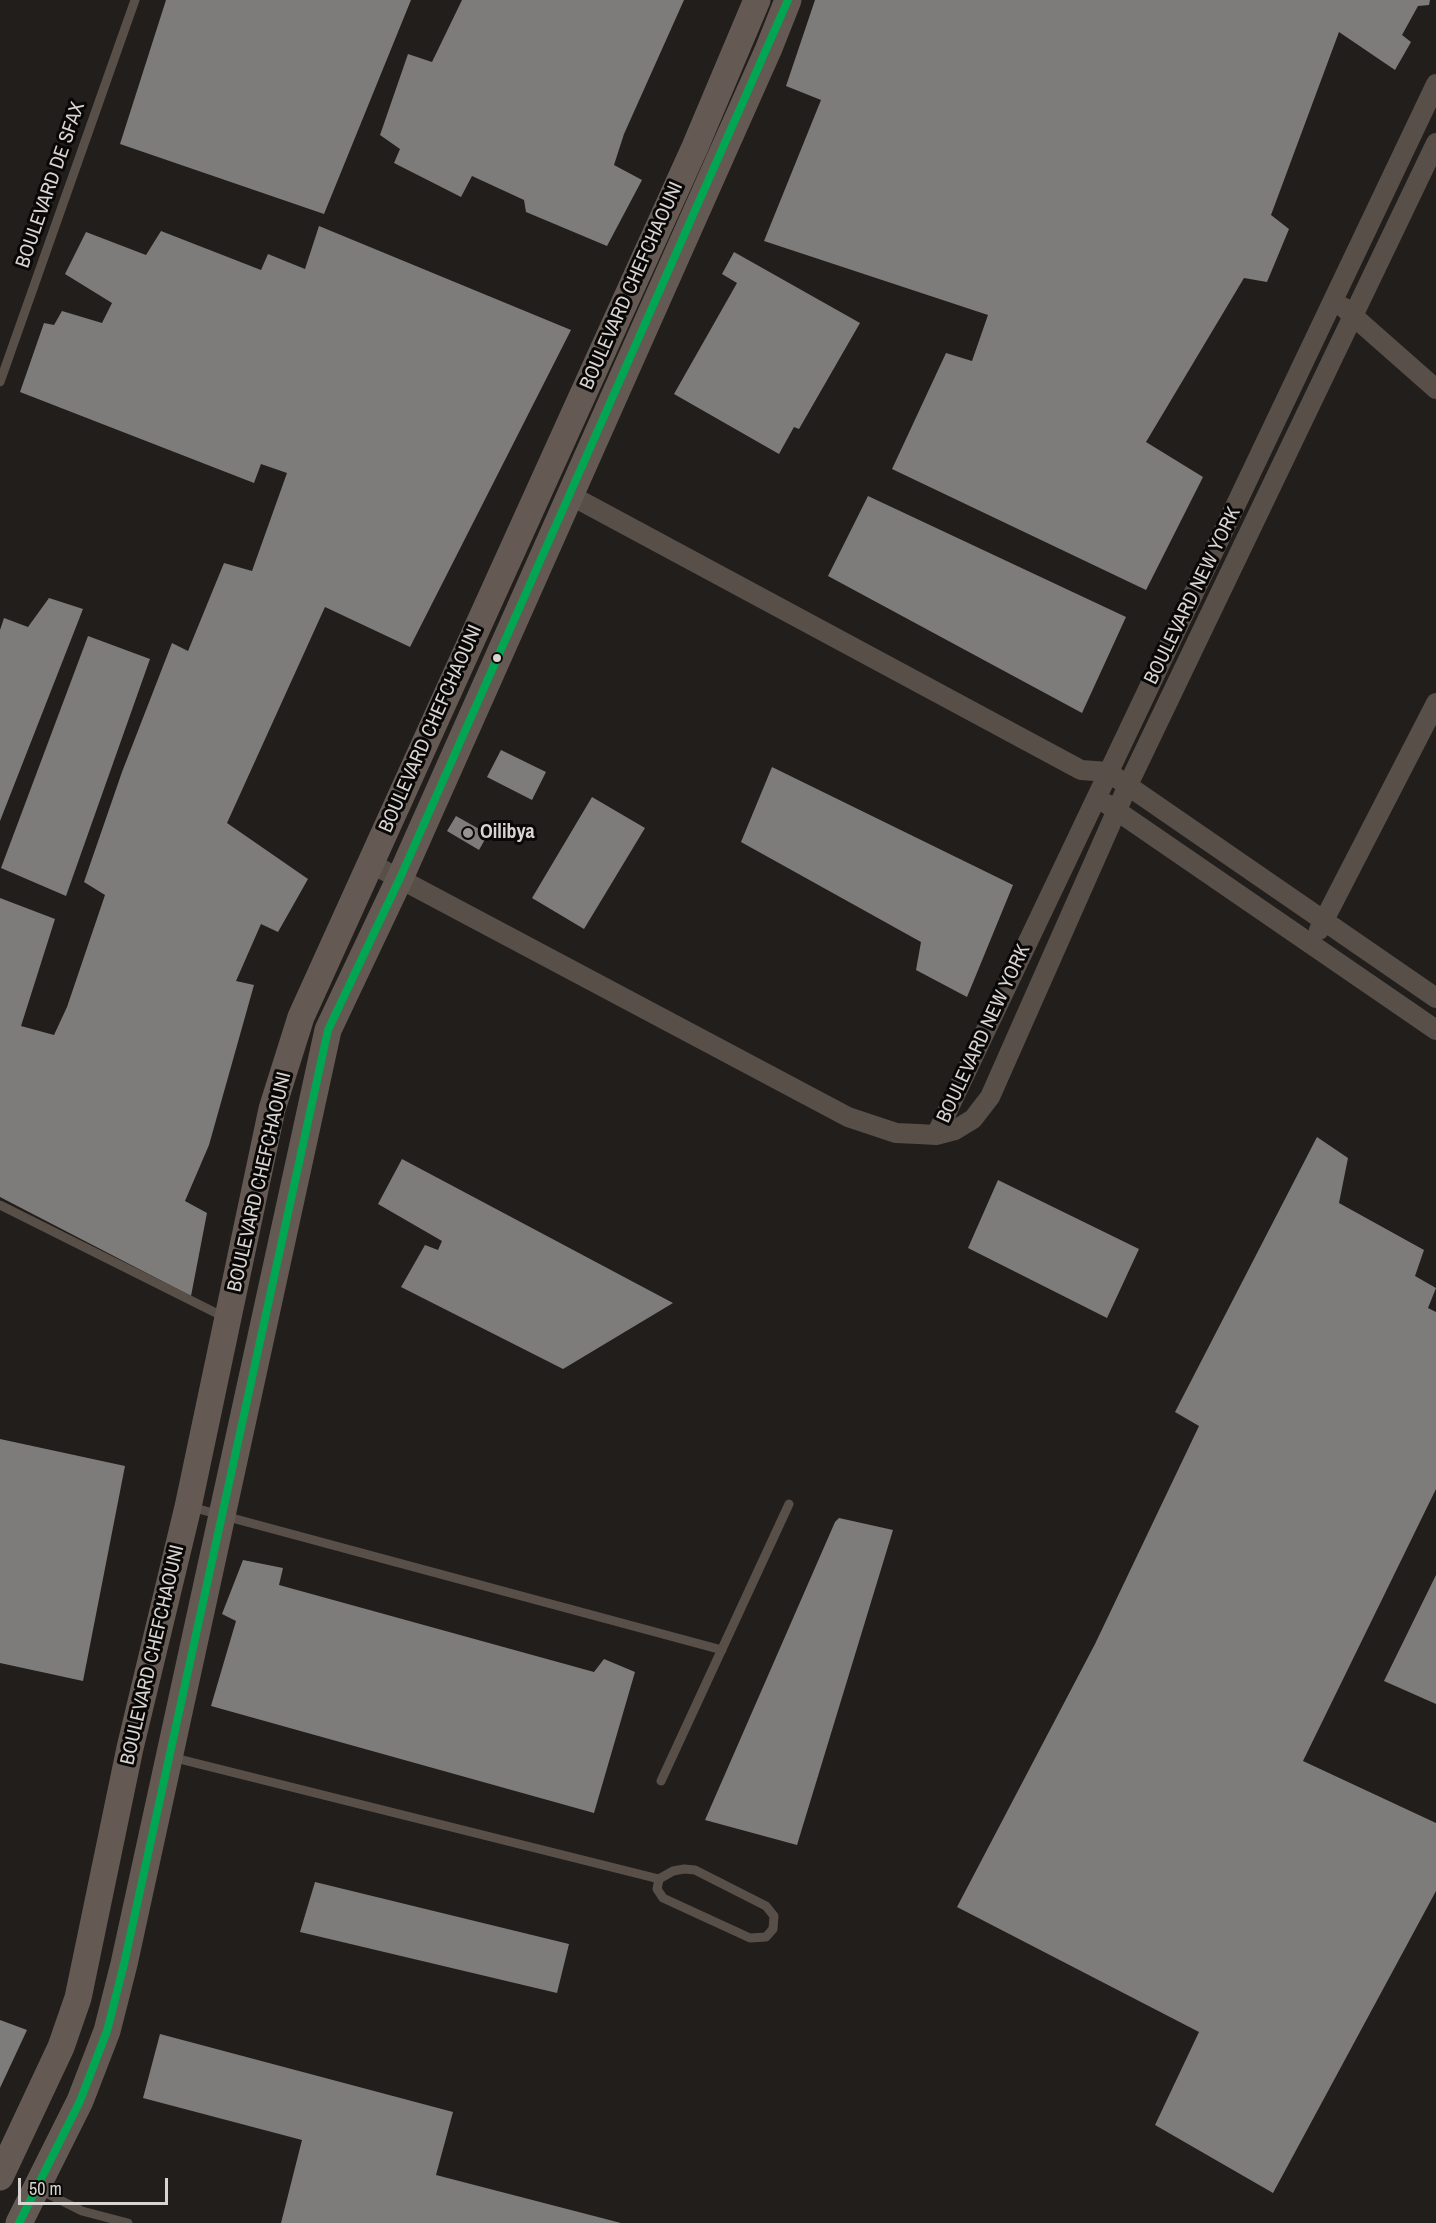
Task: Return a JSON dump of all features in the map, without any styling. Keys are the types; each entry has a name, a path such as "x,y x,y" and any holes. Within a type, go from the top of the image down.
{"street":[{"name":"BOULEVARD CHEFCHAOUNI","path":"0,2177 62,2047 78,1998 130,1748 188,1507 272,1109 298,1027 370,863 695,147 749,25 757,0"},
{"name":"BOULEVARD CHEFCHAOUNI","path":"19,2223 80,2101 106,2031 124,1964 327,1030 400,878 764,59 788,0"},
{"name":"BOULEVARD NEW YORK","path":"936,1135 1436,84"},
{"name":"BOULEVARD NEW YORK","path":"936,1135 955,1130 973,1119 990,1097 1128,785 1436,143"},
{"path":"1334,299 1436,389"},
{"path":"570,495 1081,770 1108,772 1436,998"},
{"path":"1311,943 1436,703"},
{"path":"1081,770 1096,797 1436,1030"},
{"path":"370,863 848,1117 896,1133 936,1135"}],"lane":[{"name":"BOULEVARD DE SFAX","path":"0,382 135,0"},
{"path":"0,1205 229,1319"},
{"path":"661,1781 789,1504"},
{"path":"188,1507 222,1514 722,1650"},
{"path":"168,1756 659,1879 673,1870 695,1870 766,1906 774,1916 774,1929 766,1937 750,1938 663,1898 657,1889 659,1879"},
{"path":"37,2188 82,2211 128,2223"}],"building":[{"path":"166,0 411,0 324,214 120,144"},
{"path":"462,0 684,0 624,134 614,165 642,180 607,246 526,212 524,200 472,176 461,197 394,163 400,149 380,135 408,54 432,62"},
{"path":"815,0 1430,0 1429,5 1418,6 1402,35 1411,42 1395,70 1339,32 1271,215 1289,229 1267,282 1244,278 1146,442 1203,477 1146,590 892,469 946,353 972,361 988,315 764,241 821,100 786,86"},
{"path":"319,226 571,330 410,647 325,607 227,823 308,879 278,932 261,924 236,981 254,985 209,1145 185,1201 207,1213 191,1296 0,1197 0,898 55,919 21,1026 54,1035 67,1007 105,895 84,882 122,772 172,643 188,651 224,563 252,571 287,473 261,464 254,483 20,392 44,323 54,325 62,311 102,323 112,303 65,274 86,232 146,255 161,231 261,270 268,254 305,269"},
{"path":"734,252 860,323 799,429 794,427 779,454 674,394 737,283 722,274"},
{"path":"868,496 1126,617 1082,713 828,576"},
{"path":"49,598 83,609 0,821 0,630 4,618 28,627"},
{"path":"88,636 150,659 66,896 1,868"},
{"path":"501,750 546,772 532,800 487,777"},
{"path":"772,767 1013,885 967,997 916,970 921,942 741,842"},
{"path":"592,797 645,828 584,929 532,898"},
{"name":"Oilibya","path":"456,816 488,834 479,850 447,831"},
{"path":"1317,1137 1348,1158 1339,1203 1424,1250 1415,1276 1436,1288 1428,1308 1436,1312 1436,1489 1303,1761 1436,1823 1436,1891 1273,2193 1155,2125 1199,2032 957,1907 1095,1644 1199,1426 1175,1412"},
{"path":"402,1159 673,1303 563,1369 401,1287 425,1245 438,1250 442,1241 378,1204"},
{"path":"998,1180 1139,1249 1107,1318 968,1248"},
{"path":"0,1439 125,1466 83,1681 0,1663"},
{"path":"839,1518 893,1530 797,1845 705,1820 835,1522"},
{"path":"243,1560 283,1568 279,1585 594,1672 604,1659 635,1672 594,1813 211,1706 236,1621 222,1614"},
{"path":"1436,1575 1436,1704 1384,1681"},
{"path":"315,1882 569,1944 557,1993 300,1932"},
{"path":"0,2020 27,2030 0,2088"},
{"path":"160,2034 453,2112 436,2175 621,2223 281,2223 302,2140 143,2098"}],"transit line":[{"path":"19,2223 80,2101 107,2031 124,1964 328,1030 400,878 788,0"}],"place":[{"name":"Oilibya","path":"468,833"}]}
